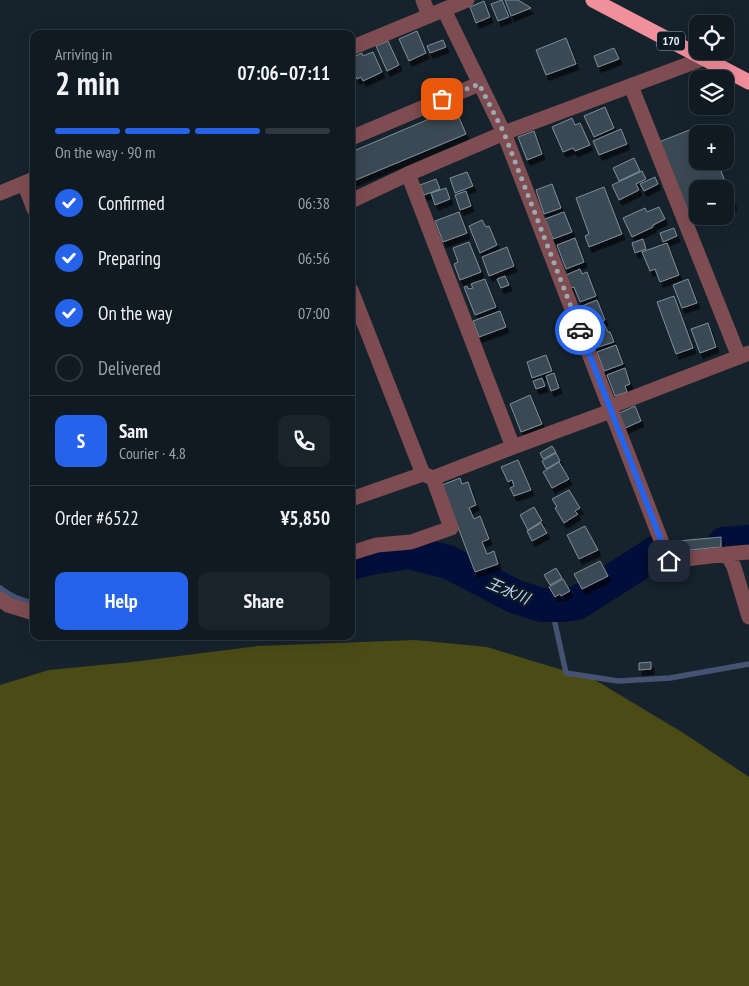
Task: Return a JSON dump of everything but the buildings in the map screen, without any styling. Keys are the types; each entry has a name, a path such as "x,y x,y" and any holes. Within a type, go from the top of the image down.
{"highway":[{"name":"170","path":"593,0 689,50"},
{"name":"170","path":"708,60 749,82"}],"street":[{"path":"423,0 429,16"},
{"path":"355,46 467,0"},
{"path":"444,10 504,133 669,561 749,552"},
{"path":"355,199 504,133 699,60"},
{"path":"355,136 479,84"},
{"path":"355,498 428,476 512,447 744,355 630,86"},
{"path":"408,174 512,447"},
{"path":"0,193 29,181"},
{"path":"355,300 428,476 452,528 412,542 377,545 355,552"},
{"path":"727,554 734,567 749,617"},
{"path":"0,599 8,605 30,611"}],"shaded area":[{"path":"415,640 487,647 595,680 685,734 749,777 749,986 0,986 0,685 49,670 132,662 257,646"}],"waterway":[{"name":"王水川","path":"724,544 749,542"},
{"name":"王水川","path":"355,562 409,552 448,562 516,597 542,605 564,605 577,603 657,552"},
{"path":"0,588 16,598 30,602"},
{"name":"王水川","path":"551,605 552,609"},
{"path":"555,623 566,673 618,681 670,678 749,664"}],"way so far":[{"path":"442,99 479,84 504,133 580,330"}],"route":[{"path":"580,330 669,561"}]}
